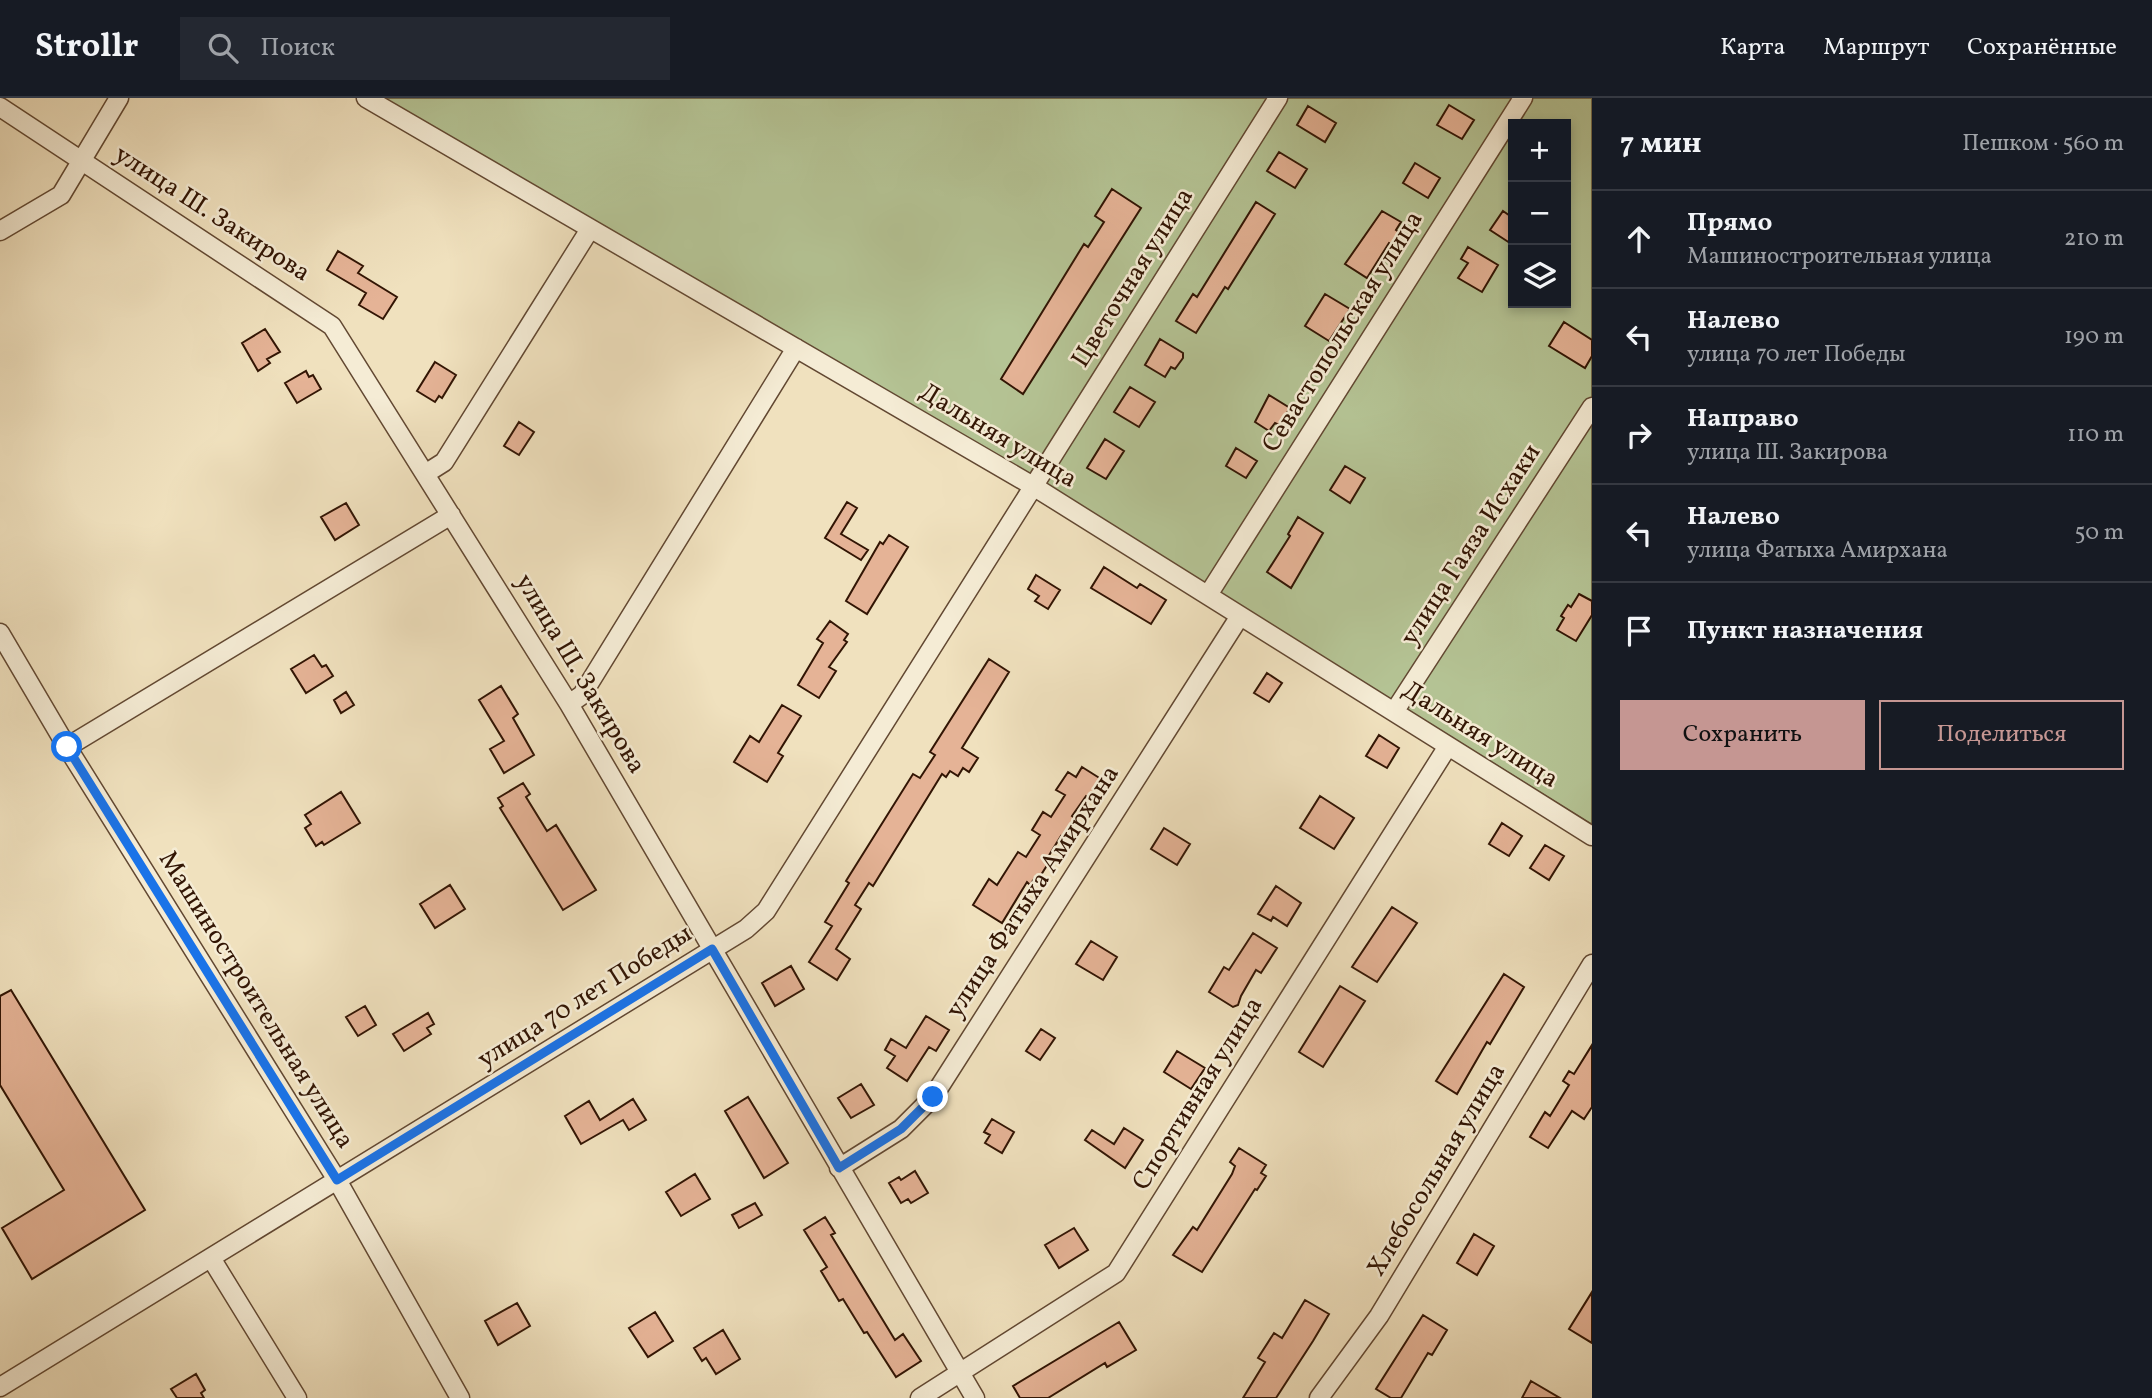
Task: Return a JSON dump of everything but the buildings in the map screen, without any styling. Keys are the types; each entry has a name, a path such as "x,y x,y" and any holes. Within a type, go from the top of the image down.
{"street":[{"path":"0,231 61,195 80,159 119,98"},
{"name":"Дальняя улица","path":"366,98 1033,486 1591,834"},
{"name":"Цветочная улица","path":"1033,486 1278,98"},
{"name":"Севастопольская улица","path":"1208,595 1523,98"},
{"name":"улица Ш. Закирова","path":"0,107 332,326 569,704 975,1398"},
{"path":"425,474 444,462 590,229"},
{"path":"569,704 582,695 796,348"},
{"name":"улица Гаяза Исхаки","path":"1394,712 1592,407"},
{"name":"улица 70 лет Победы","path":"0,1387 746,929 766,911 1033,486"},
{"path":"67,747 451,515"},
{"name":"улица Фатыха Амирхана","path":"839,1168 901,1129 933,1097 1240,616"},
{"name":"Машиностроительная улица","path":"0,633 67,747 337,1180 460,1398"},
{"name":"Спортивная улица","path":"920,1398 1116,1273 1448,746"},
{"name":"Хлебосольная улица","path":"1319,1398 1379,1316 1592,964"},
{"path":"211,1258 297,1398"}],"green space":[{"path":"371,98 1592,98 1592,825 1183,570"}],"route":[{"path":"67,747 337,1180 712,949 839,1168 901,1129 933,1097"}]}
